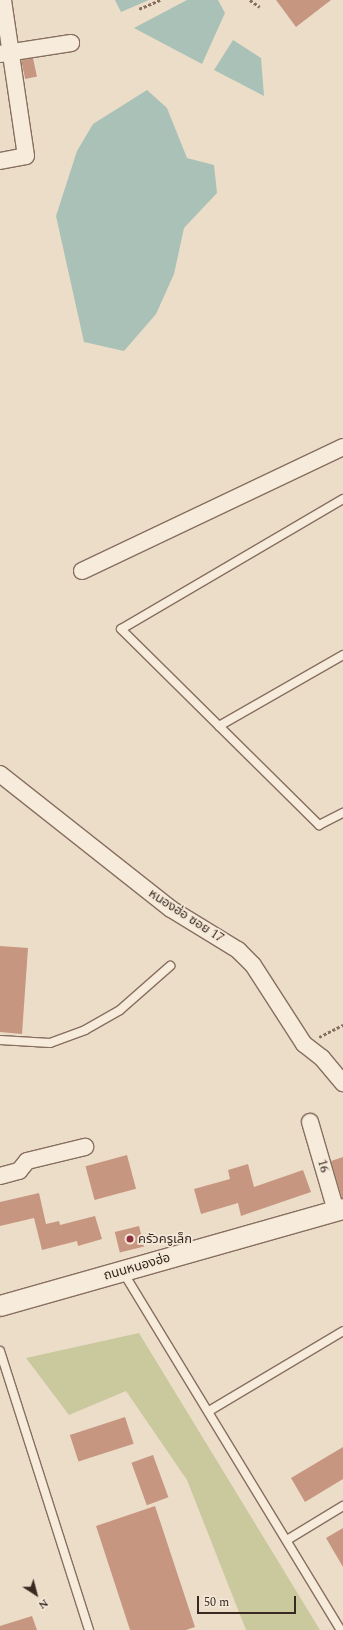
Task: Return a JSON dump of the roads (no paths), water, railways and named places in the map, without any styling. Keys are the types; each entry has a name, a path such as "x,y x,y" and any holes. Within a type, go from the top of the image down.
{"street":[{"path":"0,161 26,156 6,53 3,0"},
{"path":"6,53 71,43"},
{"path":"82,571 341,452"},
{"name":"หนองฮ่อ ซอย 17","path":"0,774 166,905 238,950 253,965 304,1044 322,1058 343,1083"},
{"name":"16","path":"310,1122 340,1210"},
{"path":"0,1176 19,1171 27,1161 85,1147"},
{"name":"ถนนหนองฮ่อ","path":"0,1306 340,1210"}],"lane":[{"path":"343,499 121,630 319,825 343,813"},
{"path":"219,726 343,655"},
{"path":"0,1040 50,1043 86,1030 120,1010 170,966"},
{"path":"122,1271 342,1630"},
{"path":"209,1411 343,1331"},
{"path":"0,1351 89,1630"},
{"path":"287,1540 343,1506"}],"place":[{"name":"ครัวครูเล็ก","path":"130,1239"}]}
